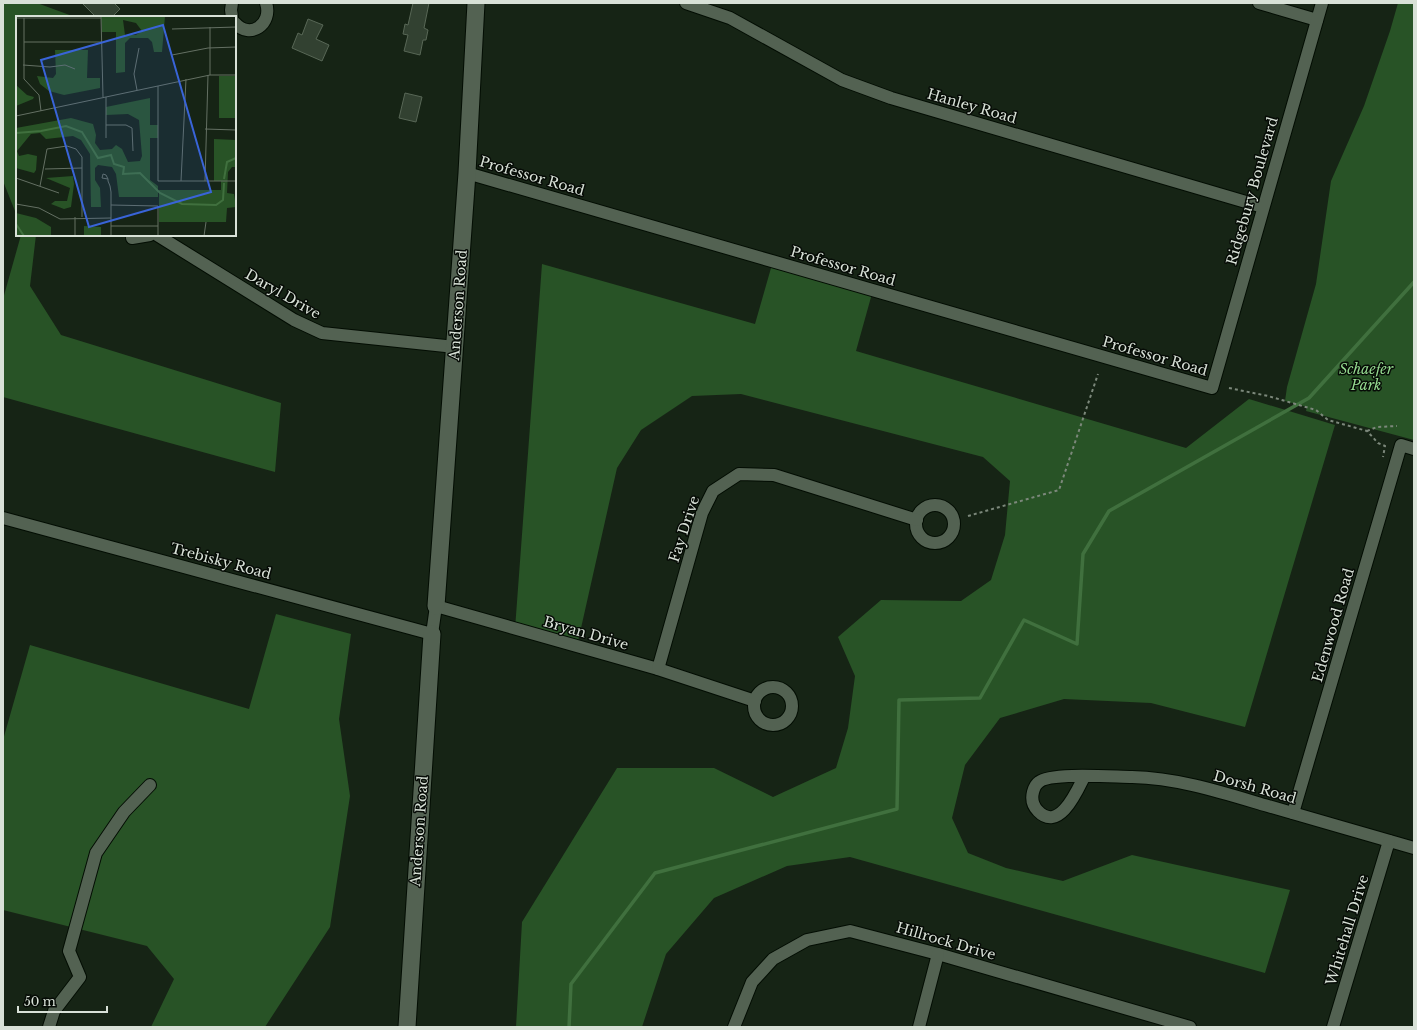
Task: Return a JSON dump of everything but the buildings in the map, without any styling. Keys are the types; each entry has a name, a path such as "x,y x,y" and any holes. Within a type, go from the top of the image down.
{"street":[{"path":"232,3 232,16"},
{"path":"236,24 247,30 258,28 268,15 266,3"},
{"name":"Anderson Road","path":"436,606 455,347 476,3"},
{"name":"Hanley Road","path":"686,3 730,18 842,80 891,98 1263,207"},
{"path":"1259,3 1317,20"},
{"name":"Ridgebury Boulevard","path":"1212,388 1322,3"},
{"name":"Professor Road","path":"466,173 1212,388"},
{"path":"132,238 144,236"},
{"name":"Daryl Drive","path":"160,236 294,320 322,333 455,347"},
{"name":"Edenwood Road","path":"1293,813 1401,445 1414,449"},
{"name":"Fay Drive","path":"658,669 702,513 713,491 739,474 774,475 917,520"},
{"name":"Trebisky Road","path":"3,518 432,634"},
{"path":"432,634 436,606"},
{"name":"Bryan Drive","path":"436,606 658,669 755,701"},
{"name":"Anderson Road","path":"407,1027 432,634"},
{"name":"Dorsh Road","path":"1084,777 1138,777 1192,784 1414,848"},
{"path":"49,1027 54,1011 80,978 69,951 96,853 124,812 150,785"},
{"name":"Whitehall Drive","path":"1333,1027 1389,841"},
{"name":"Hillrock Drive","path":"734,1027 752,982 773,959 807,940 850,931 938,954 1190,1027"},
{"path":"919,1027 938,954"}],"path":[{"path":"968,516 1059,490 1098,374"},
{"path":"1229,388 1268,396 1316,410 1328,420 1367,431 1378,443 1385,446 1383,457"},
{"path":"1367,431 1377,427 1397,426"}],"green space":[{"path":"3,3 37,3 72,16 16,16 16,214 3,181"},
{"name":"Schaefer Park","path":"1398,3 1414,3 1414,440 1306,411 1307,407 1285,401 1287,387 1316,284 1331,181 1364,106"},
{"path":"21,236 36,236 30,286 61,335 281,403 275,472 3,397 3,299"},
{"path":"773,261 873,290 856,351 1186,448 1249,399 1335,425 1245,727 1151,703 1064,699 1000,718 965,765 952,818 968,853 1006,868 1063,881 1132,855 1290,890 1265,973 850,857 787,866 714,898 666,954 642,1027 516,1027 522,922 617,768 714,768 773,797 836,768 848,728 855,676 838,637 881,600 961,601 991,580 1005,535 1010,481 983,457 741,394 692,396 641,430 617,468 577,646 515,629 542,264 755,324"},
{"path":"276,614 351,634 339,719 350,796 330,927 265,1027 151,1027 174,979 147,946 3,910 3,740 30,645 249,709"}],"waterway":[{"path":"569,1027 571,984 655,873 897,809 899,700 980,698 1024,620 1077,644 1083,554 1109,511 1309,398 1414,282"}]}
